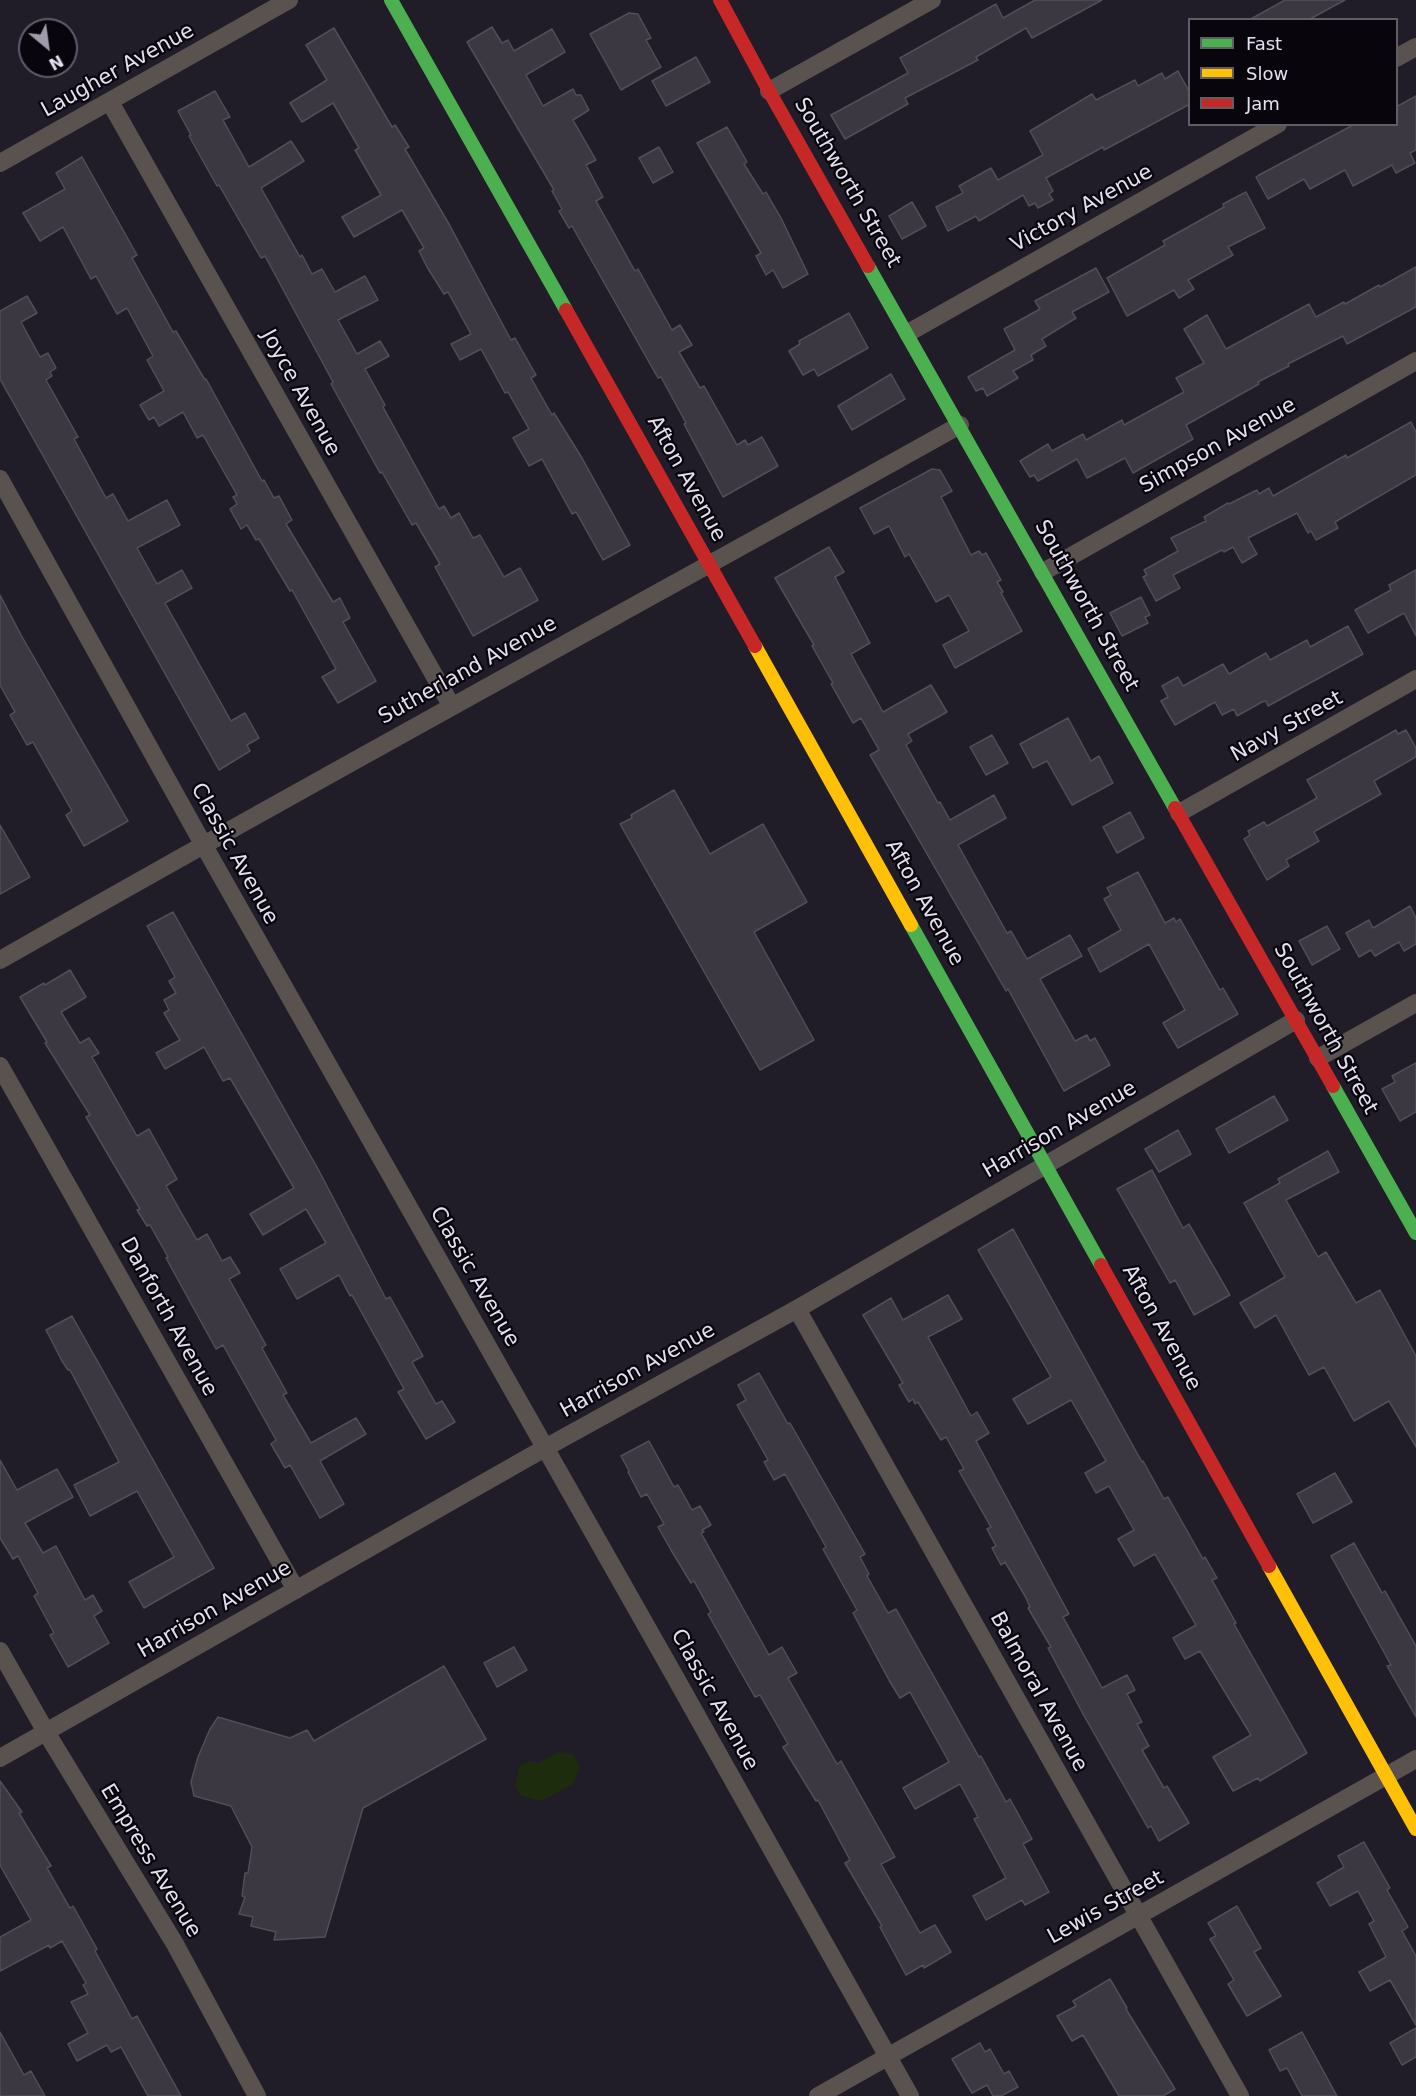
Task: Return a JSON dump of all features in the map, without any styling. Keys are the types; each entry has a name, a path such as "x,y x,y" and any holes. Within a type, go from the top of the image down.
{"street":[{"name":"Laugher Avenue","path":"0,163 289,0"},
{"name":"Afton Avenue","path":"391,0 1046,1164 1416,1829"},
{"name":"Southworth Street","path":"720,0 1416,1233"},
{"path":"770,91 932,0"},
{"path":"1398,57 1416,47"},
{"name":"Joyce Avenue","path":"110,102 451,705"},
{"name":"Victory Avenue","path":"908,333 1274,126"},
{"name":"Simpson Avenue","path":"1043,572 1416,360"},
{"name":"Sutherland Avenue","path":"0,960 451,705 710,565 960,425"},
{"name":"Classic Avenue","path":"0,479 203,844 680,1685 910,2096"},
{"name":"Navy Street","path":"1179,813 1416,680"},
{"path":"1318,1058 1416,1003"},
{"name":"Harrison Avenue","path":"0,1758 545,1448 797,1310 1296,1020"},
{"name":"Danforth Avenue","path":"0,1066 296,1590"},
{"name":"Balmoral Avenue","path":"797,1310 1240,2096"},
{"name":"Empress Avenue","path":"0,1651 46,1732 175,1944 256,2096"},
{"name":"Lewis Street","path":"818,2096 1416,1759"}],"green space":[{"path":"559,1752 573,1754 580,1766 573,1784 542,1801 521,1796 515,1786 519,1767 529,1761 539,1763"}],"building":[{"path":"1035,0 1102,0 1032,38 1026,28 976,57 978,60 905,98 908,104 845,139 831,115 908,73 900,58 996,4 1003,18"},
{"path":"1285,0 1345,0 1312,18 1253,18"},
{"path":"629,13 638,14 651,38 646,40 661,67 621,90 590,34"},
{"path":"492,27 502,43 508,40 514,51 552,29 565,52 526,75 543,106 573,89 576,95 581,95 589,110 573,120 596,160 586,165 603,197 596,201 635,271 638,269 672,330 680,325 692,345 679,352 700,388 704,386 737,445 745,440 748,445 762,437 778,466 723,497 661,377 658,378 572,226 569,228 559,211 562,209 552,191 554,190 467,42"},
{"path":"334,28 392,127 395,125 409,147 405,149 449,224 511,340 515,338 536,375 531,378 552,415 554,413 582,458 630,545 603,560 576,512 572,514 542,459 529,466 513,438 529,429 508,392 505,393 481,349 460,360 451,344 471,334 448,292 444,294 427,267 419,251 424,248 402,210 354,237 342,217 381,195 355,150 359,148 333,103 302,122 290,103 327,80 306,45"},
{"path":"696,57 710,82 666,106 652,81"},
{"path":"1178,71 1188,89 1188,105 1046,178 1053,191 1049,194 1053,200 1038,208 1035,203 1029,206 1023,195 979,221 976,216 948,231 936,207 963,193 959,186 991,168 998,180 1043,155 1030,131 1092,94 1096,100 1135,80 1138,86 1162,73 1165,79"},
{"path":"215,91 230,117 223,120 249,167 291,141 304,161 261,188 312,274 322,269 335,292 365,276 378,300 338,320 357,354 380,341 389,356 365,369 385,405 383,407 439,509 444,506 451,518 459,513 473,538 480,535 504,577 520,568 538,600 473,636 435,567 440,564 416,523 412,525 382,472 380,473 265,256 261,258 189,136 191,135 178,111"},
{"path":"1416,96 1416,150 1410,153 1415,163 1396,173 1392,165 1353,186 1345,170 1310,189 1304,179 1268,199 1256,177 1351,126 1398,126 1398,106"},
{"path":"727,127 747,162 744,164 763,194 766,192 781,218 808,274 783,288 773,270 766,275 756,256 761,253 697,143"},
{"path":"659,147 673,172 653,183 639,158"},
{"path":"82,157 137,255 132,258 173,332 176,331 206,379 262,481 264,480 274,498 279,496 292,520 286,524 333,602 340,598 350,618 343,622 376,681 338,703 322,677 336,669 292,590 290,591 259,539 256,540 247,525 241,529 230,509 237,504 233,497 237,495 203,435 197,438 183,412 159,426 154,417 149,420 140,405 164,391 147,360 153,356 127,308 117,314 96,276 91,279 63,227 40,241 23,213 65,189 56,173"},
{"path":"1246,192 1265,228 1228,247 1233,255 1188,280 1194,289 1179,298 1174,290 1127,316 1107,278 1165,245 1163,241"},
{"path":"912,202 926,226 902,239 889,216"},
{"path":"1416,267 1416,307 1347,344 1343,336 1288,364 1289,366 1258,382 1259,384 1186,425 1193,439 1133,473 1125,458 1087,478 1077,459 1038,481 1034,475 1030,477 1020,461 1048,444 1052,451 1083,434 1086,440 1122,420 1124,425 1184,392 1176,378 1204,363 1184,329 1207,315 1226,349 1309,304 1316,317"},
{"path":"1096,268 1109,292 1072,312 1076,318 1042,339 1046,346 1031,355 1033,360 1013,371 1018,378 987,396 983,388 976,391 968,377 1015,350 1004,329 1040,309 1035,301"},
{"path":"27,296 37,313 21,322 40,357 48,353 56,368 50,372 52,376 46,380 78,437 74,439 106,498 113,494 128,521 167,500 180,525 137,548 157,584 182,570 192,588 165,603 231,721 245,713 259,738 247,745 250,751 219,770 0,379 0,311"},
{"path":"849,313 868,348 818,376 814,369 803,375 789,351 800,344 799,341"},
{"path":"891,374 905,399 852,430 838,406"},
{"path":"1411,422 1416,432 1416,475 1335,522 1338,528 1316,540 1311,531 1308,533 1297,513 1248,538 1257,554 1242,563 1233,547 1224,552 1222,550 1173,575 1180,588 1156,601 1143,577 1147,575 1144,570 1178,551 1171,538 1206,521 1204,517 1228,503 1257,490 1259,494 1269,488 1273,496"},
{"path":"932,469 940,470 952,491 941,497 971,555 979,551 982,555 986,553 1001,580 997,582 1003,592 1001,593 1022,631 955,668 943,645 969,631 949,595 936,602 909,554 905,557 889,526 874,534 860,508"},
{"path":"829,547 844,572 835,577 870,643 851,654 883,712 931,685 947,712 908,734 912,741 906,745 938,803 940,802 950,820 994,795 1006,818 958,845 1007,933 1011,931 1027,959 1070,935 1082,956 1040,979 1075,1041 1087,1035 1090,1041 1095,1038 1110,1065 1064,1091 1008,989 1006,991 870,755 879,750 861,718 853,723 812,646 814,645 775,578"},
{"path":"1416,570 1416,636 1404,613 1368,633 1355,610 1391,590 1389,585"},
{"path":"0,595 128,821 84,846 66,815 72,811 33,742 27,745 10,715 15,712 0,685"},
{"path":"1141,597 1150,615 1145,617 1148,623 1122,636 1110,613"},
{"path":"1348,626 1363,654 1268,706 1266,701 1237,716 1234,709 1222,715 1215,702 1175,725 1161,701 1168,697 1162,686 1178,677 1183,686 1223,664 1229,674 1266,653 1270,660 1307,640 1310,647"},
{"path":"1068,718 1091,761 1099,756 1113,783 1072,805 1047,761 1033,768 1020,744"},
{"path":"1396,730 1398,734 1406,730 1416,748 1416,757 1374,781 1381,794 1314,832 1319,841 1286,860 1289,866 1267,880 1244,839 1250,835 1248,831 1264,822 1267,826 1317,798 1307,780"},
{"path":"992,735 1008,763 986,775 970,747"},
{"path":"674,790 710,854 763,824 807,902 754,932 814,1040 760,1070 620,824"},
{"path":"1130,812 1144,838 1117,853 1103,827"},
{"path":"0,825 30,877 0,894"},
{"path":"1138,872 1165,923 1174,918 1176,922 1180,919 1220,990 1223,988 1238,1014 1178,1048 1163,1023 1185,1010 1149,944 1100,972 1088,949 1121,930 1104,899 1111,895 1107,888"},
{"path":"1410,906 1416,918 1416,944 1404,951 1399,942 1375,956 1371,950 1359,957 1346,933 1369,920 1373,928"},
{"path":"173,912 318,1169 386,1299 390,1297 423,1356 412,1362 436,1404 442,1401 455,1422 426,1439 398,1392 404,1389 339,1275 297,1299 280,1269 326,1243 306,1209 263,1235 250,1214 294,1188 230,1078 223,1081 204,1047 165,1069 156,1053 180,1040 164,1013 169,1010 164,1000 176,993 169,981 175,977 147,926"},
{"path":"1327,926 1340,949 1312,965 1299,941"},
{"path":"70,970 86,997 61,1012 80,1043 89,1038 99,1053 92,1057 137,1136 149,1129 177,1179 166,1186 197,1240 207,1234 222,1261 230,1257 240,1273 229,1279 266,1345 262,1348 287,1393 283,1395 311,1443 356,1418 366,1434 320,1461 344,1504 320,1518 290,1465 285,1468 271,1444 276,1440 223,1345 216,1349 166,1258 168,1257 150,1225 147,1226 137,1210 140,1209 86,1117 90,1115 45,1043 47,1042 20,997"},
{"path":"1416,1063 1416,1112 1400,1121 1382,1089 1395,1082 1392,1076"},
{"path":"1274,1096 1288,1120 1229,1153 1216,1129"},
{"path":"1178,1130 1191,1154 1159,1172 1145,1149"},
{"path":"1328,1151 1339,1172 1286,1200 1318,1257 1326,1252 1356,1303 1380,1290 1416,1356 1416,1447 1389,1401 1354,1421 1324,1367 1309,1375 1276,1315 1255,1328 1240,1303 1285,1277 1244,1203 1280,1183 1278,1179"},
{"path":"1152,1170 1183,1228 1189,1224 1230,1295 1194,1315 1175,1280 1170,1283 1117,1189"},
{"path":"1013,1229 1142,1462 1164,1499 1168,1497 1203,1559 1205,1557 1217,1578 1212,1580 1236,1623 1234,1624 1307,1753 1260,1781 1258,1778 1233,1791 1213,1757 1251,1735 1200,1651 1185,1659 1173,1638 1196,1625 1155,1554 1134,1566 1118,1539 1134,1530 1109,1486 1096,1493 1085,1473 1106,1461 1071,1400 1028,1424 1013,1399 1051,1377 978,1250"},
{"path":"948,1295 962,1319 928,1337 971,1416 977,1412 989,1433 976,1441 1069,1614 1063,1617 1102,1688 1127,1675 1135,1690 1127,1694 1142,1722 1137,1724 1149,1746 1142,1750 1164,1788 1167,1786 1189,1823 1159,1841 1151,1826 1148,1828 1083,1714 1048,1648 1051,1647 1028,1608 1030,1607 1025,1596 1005,1562 1001,1565 992,1548 996,1546 987,1529 991,1527 959,1471 964,1469 946,1437 941,1440 918,1402 915,1404 913,1399 909,1402 899,1385 903,1383 863,1315 891,1298 903,1320"},
{"path":"72,1316 214,1568 144,1608 129,1582 174,1557 137,1491 90,1516 74,1485 119,1462 46,1330"},
{"path":"759,1373 865,1554 860,1557 869,1574 867,1576 888,1613 896,1609 979,1757 981,1756 1006,1802 1010,1799 1032,1839 1023,1844 1049,1892 1025,1905 1022,1900 986,1920 973,1896 1006,1878 974,1819 978,1817 960,1784 915,1809 903,1788 949,1762 910,1692 900,1698 890,1682 853,1613 857,1610 823,1549 826,1547 785,1474 774,1480 764,1462 768,1460 737,1405 746,1400 738,1385"},
{"path":"649,1441 674,1487 678,1485 692,1510 700,1506 711,1525 701,1533 769,1655 782,1647 797,1673 788,1678 837,1764 841,1761 895,1857 881,1864 920,1933 935,1925 951,1952 924,1968 923,1965 906,1975 880,1927 882,1926 845,1863 850,1860 818,1800 816,1801 783,1747 788,1744 760,1695 755,1697 708,1614 711,1612 694,1581 691,1583 658,1527 664,1524 647,1494 641,1497 621,1456"},
{"path":"0,1460 17,1490 57,1469 73,1497 25,1523 43,1553 56,1546 85,1600 93,1595 102,1611 94,1616 109,1643 68,1667 50,1635 54,1633 34,1596 38,1593 18,1556 13,1559 0,1538"},
{"path":"1335,1473 1352,1502 1313,1523 1297,1494"},
{"path":"1354,1543 1382,1593 1385,1591 1416,1646 1416,1717 1387,1666 1391,1665 1331,1556"},
{"path":"514,1647 527,1670 497,1687 484,1663"},
{"path":"444,1666 486,1739 363,1808 325,1937 274,1940 276,1932 251,1926 253,1917 239,1914 245,1897 242,1896 245,1873 248,1873 252,1847 231,1806 194,1796 191,1782 198,1757 218,1717 290,1738 307,1730 314,1741"},
{"path":"0,1781 22,1812 19,1813 51,1866 47,1868 70,1908 73,1906 132,2019 137,2016 181,2096 148,2096 121,2047 111,2052 107,2045 77,2061 68,2044 88,2033 71,2002 88,1994 83,1985 86,1983 62,1941 50,1948 49,1945 0,1971 0,1937 31,1920 0,1865"},
{"path":"1364,1842 1390,1888 1387,1890 1408,1927 1402,1931 1416,1956 1416,2025 1390,1980 1370,1991 1359,1972 1386,1957 1369,1924 1374,1921 1358,1891 1330,1906 1317,1883 1344,1867 1338,1856"},
{"path":"1237,1906 1261,1948 1254,1952 1281,1996 1247,2016 1228,1984 1234,1980 1210,1939 1216,1936 1208,1923"},
{"path":"1110,1979 1175,2089 1163,2096 1119,2096 1083,2035 1072,2041 1057,2016 1076,2006 1073,2001"},
{"path":"1416,2028 1416,2057 1402,2065 1390,2043"},
{"path":"0,2032 24,2075 31,2071 45,2096 0,2096"},
{"path":"1302,2032 1337,2096 1302,2096 1287,2068 1280,2071 1269,2050"},
{"path":"980,2043 985,2052 990,2049 1004,2074 1009,2071 1018,2087 1001,2096 993,2096 987,2085 972,2093 952,2059"}],"traffic: fast":[{"path":"391,0 566,310"},
{"path":"868,266 1175,808"},
{"path":"911,925 1101,1265"},
{"path":"1333,1086 1416,1233"}],"traffic: slow":[{"path":"755,646 911,925"},
{"path":"1269,1566 1416,1829"}],"traffic: jam":[{"path":"720,0 868,266"},
{"path":"566,310 755,646"},
{"path":"1175,808 1333,1086"},
{"path":"1101,1265 1269,1566"}]}
